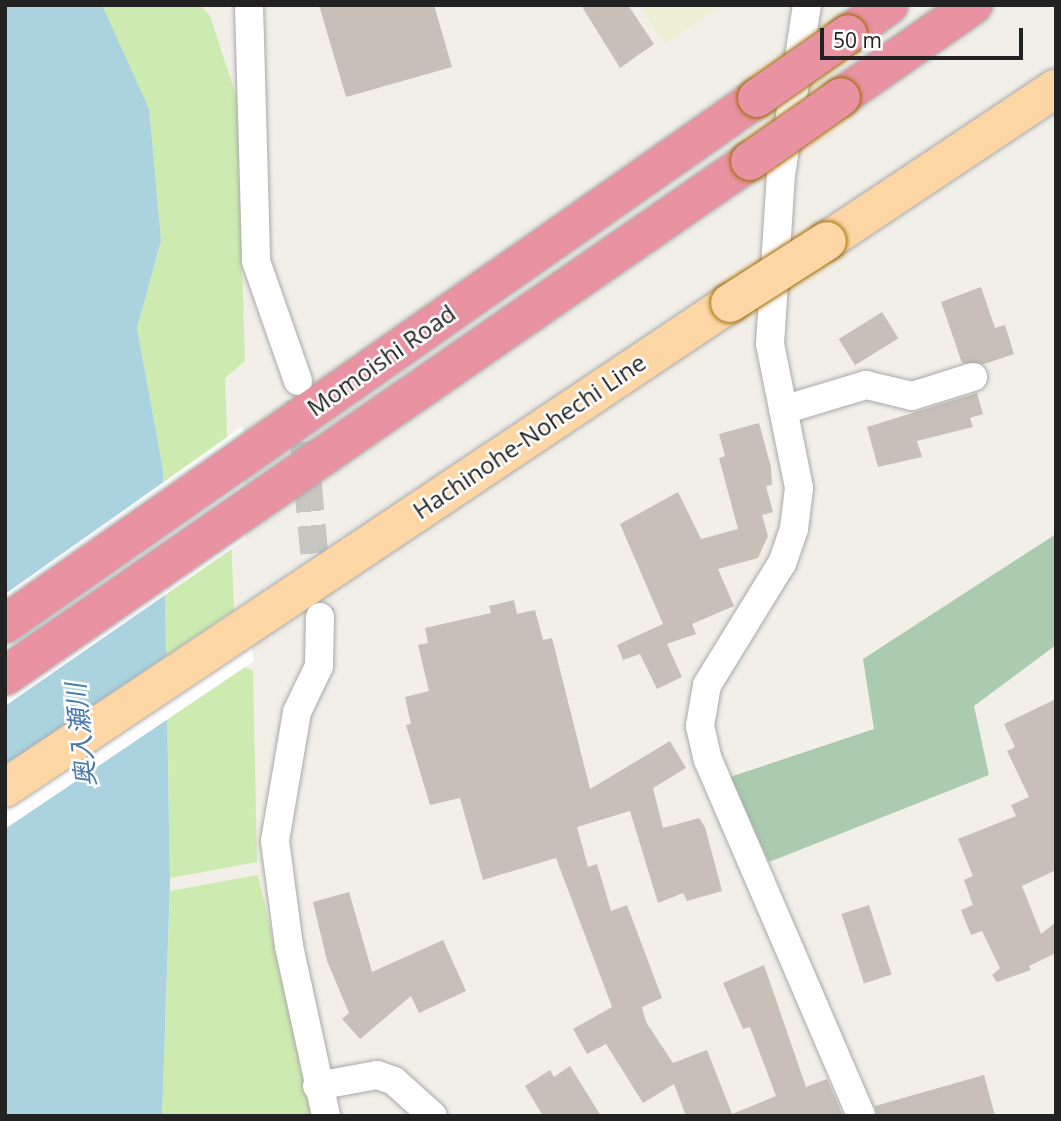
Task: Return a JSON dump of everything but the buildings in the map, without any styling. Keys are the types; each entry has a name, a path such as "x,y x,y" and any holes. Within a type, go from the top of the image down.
{"highway":[{"name":"Momoishi Road","path":"5,624 889,5"},
{"name":"Momoishi Road","path":"5,676 250,510 973,5"}],"main road":[{"name":"Hachinohe-Nohechi Line","path":"5,788 248,623 1056,88"}],"street":[{"path":"249,5 256,261 298,381"},
{"path":"807,5 774,240 770,344 799,488 794,529 782,563 707,685 700,726 708,760 861,1116"},
{"path":"783,410 866,385 912,396 973,377"},
{"path":"320,617 319,666 297,712 275,841 317,1086 326,1116"},
{"path":"317,1086 377,1075 394,1081 433,1116"}],"green space":[{"path":"102,5 201,5 210,16 237,98 245,361 225,378 236,663 253,671 257,862 170,878 163,470 137,328 161,241"},
{"path":"639,5 724,5 664,44"},
{"path":"1056,534 1056,645 974,706 989,775 769,862 730,777 874,729 863,659"},
{"path":"258,875 312,1116 162,1116 170,891"}],"water":[{"name":"奥入瀬川","path":"5,5 102,5 149,109 161,241 137,328 163,470 170,883 162,1116 5,1116"}],"pier":[{"path":"243,426 246,539 5,706 5,594"},
{"path":"245,603 254,661 5,829 5,765"}],"tunnel":[{"path":"300,400 320,617"}]}
